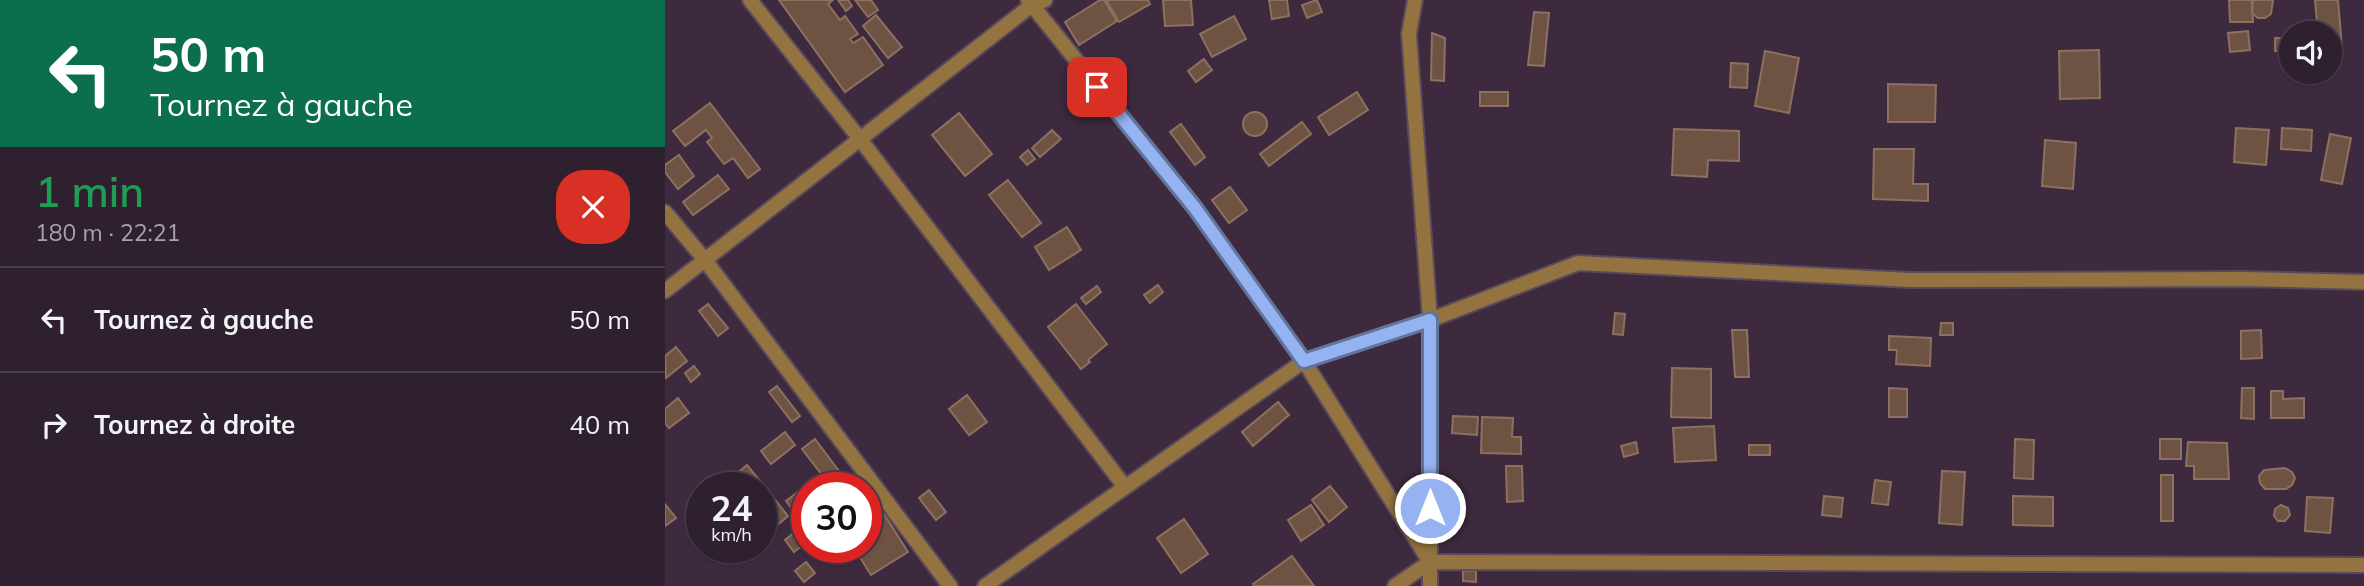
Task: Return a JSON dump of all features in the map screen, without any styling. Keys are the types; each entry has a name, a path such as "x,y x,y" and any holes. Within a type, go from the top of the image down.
{"street":[{"path":"750,0 860,139 1125,487"},
{"path":"1415,0 1409,34 1430,320 1430,586"},
{"path":"665,291 1035,2 1195,208 1304,361 1430,562"},
{"path":"665,212 705,260 950,586"},
{"path":"985,586 1304,361 1430,320 1578,262 1910,279 2243,279 2364,282"},
{"path":"1395,586 1430,562 2364,565"}],"building":[{"path":"779,0 833,0 828,4 840,20 845,16 858,34 850,39 853,43 863,37 883,65 845,92"},
{"path":"838,0 848,0 852,6 846,11"},
{"path":"855,0 871,0 878,10 868,17"},
{"path":"1104,0 1117,21 1079,45 1065,22"},
{"path":"1106,0 1148,0 1150,4 1119,22"},
{"path":"1163,0 1191,0 1193,25 1165,26"},
{"path":"1269,0 1287,0 1289,16 1272,19"},
{"path":"1317,0 1322,12 1307,18 1302,5"},
{"path":"2229,0 2252,0 2253,22 2230,22"},
{"path":"2253,0 2273,0 2271,14 2258,18 2252,13"},
{"path":"2315,0 2338,0 2340,21 2317,21"},
{"path":"1534,12 1549,13 1544,66 1528,65"},
{"path":"876,15 902,47 888,58 863,26"},
{"path":"1234,16 1246,39 1212,57 1200,34"},
{"path":"2248,31 2250,50 2230,52 2228,33"},
{"path":"1432,33 1445,38 1444,81 1431,80"},
{"path":"2275,38 2279,38 2279,51 2275,51"},
{"path":"2099,50 2100,98 2060,99 2059,51"},
{"path":"1765,51 1799,58 1789,113 1755,106"},
{"path":"1204,59 1212,70 1196,82 1188,71"},
{"path":"1731,63 1748,64 1747,88 1730,87"},
{"path":"1888,84 1936,85 1935,122 1888,122"},
{"path":"1357,92 1368,110 1329,135 1318,117"},
{"path":"1480,92 1508,92 1508,106 1480,106"},
{"path":"710,103 760,169 748,178 733,158 724,164 707,142 712,138 706,130 685,146 673,131"},
{"path":"1255,112 1263,116 1267,124 1263,132 1255,136 1247,132 1243,124 1247,116"},
{"path":"959,113 992,154 965,176 932,135"},
{"path":"1302,122 1311,134 1269,166 1260,154"},
{"path":"1181,124 1205,157 1195,165 1170,132"},
{"path":"2236,128 2269,130 2266,165 2234,162"},
{"path":"2282,128 2312,130 2311,151 2281,149"},
{"path":"1674,129 1739,131 1739,161 1708,160 1707,177 1672,175"},
{"path":"1052,130 1061,139 1040,157 1032,148"},
{"path":"2330,134 2351,138 2342,184 2321,180"},
{"path":"2045,140 2076,143 2073,189 2042,186"},
{"path":"1874,149 1914,149 1913,184 1928,184 1928,201 1873,199"},
{"path":"1028,150 1035,159 1027,165 1020,157"},
{"path":"679,155 694,176 678,189 665,172 665,165"},
{"path":"718,175 729,189 693,215 683,202"},
{"path":"1008,180 1041,223 1022,237 989,195"},
{"path":"1230,187 1247,210 1229,223 1212,200"},
{"path":"1067,227 1081,250 1049,270 1035,247"},
{"path":"1158,285 1163,292 1150,303 1144,295"},
{"path":"1097,286 1101,292 1086,304 1081,298"},
{"path":"708,304 728,328 718,336 699,311"},
{"path":"1076,304 1107,344 1081,369 1048,327"},
{"path":"1615,313 1625,314 1623,335 1613,334"},
{"path":"1941,323 1953,323 1953,335 1940,335"},
{"path":"1732,330 1747,330 1749,377 1735,377"},
{"path":"2261,330 2262,358 2241,359 2241,331"},
{"path":"1889,336 1931,338 1930,366 1896,364 1897,350 1889,350"},
{"path":"676,347 687,361 666,378 665,356"},
{"path":"694,366 700,374 691,382 685,373"},
{"path":"1672,368 1711,369 1711,418 1671,417"},
{"path":"777,386 800,416 792,422 769,392"},
{"path":"1889,388 1907,389 1907,417 1889,417"},
{"path":"2242,388 2254,388 2254,419 2241,418"},
{"path":"2271,391 2283,391 2283,399 2304,398 2304,418 2271,418"},
{"path":"967,395 987,422 969,435 949,409"},
{"path":"678,398 689,413 669,428 665,423 665,409"},
{"path":"1278,402 1289,415 1253,446 1242,432"},
{"path":"1453,416 1478,417 1477,435 1452,433"},
{"path":"1482,417 1513,418 1512,437 1521,437 1521,454 1481,453"},
{"path":"1714,426 1716,460 1675,462 1673,428"},
{"path":"785,432 795,445 771,464 761,451"},
{"path":"815,439 840,472 820,472 802,449"},
{"path":"2015,439 2034,440 2033,479 2014,478"},
{"path":"2160,439 2181,439 2181,459 2160,459"},
{"path":"1636,442 1638,453 1624,457 1621,446"},
{"path":"2188,442 2227,443 2229,479 2194,479 2194,466 2186,466"},
{"path":"1749,445 1770,445 1770,455 1749,455"},
{"path":"747,465 753,472 739,472"},
{"path":"1506,466 1522,466 1523,501 1507,502"},
{"path":"2285,468 2292,472 2295,478 2292,485 2286,489 2265,489 2260,483 2259,476 2264,470"},
{"path":"1942,471 1965,472 1962,525 1939,523"},
{"path":"2161,475 2173,475 2173,521 2161,521"},
{"path":"1875,480 1891,482 1888,505 1872,503"},
{"path":"1330,486 1347,507 1329,522 1312,500"},
{"path":"929,490 946,512 936,520 919,498"},
{"path":"1824,496 1843,498 1841,517 1822,515"},
{"path":"2013,496 2053,497 2053,526 2013,525"},
{"path":"2307,497 2333,498 2330,533 2305,531"},
{"path":"777,502 788,516 777,525"},
{"path":"665,504 676,518 665,526"},
{"path":"1311,505 1324,525 1301,541 1288,520"},
{"path":"2281,505 2288,508 2290,515 2285,521 2278,521 2274,516 2275,509"},
{"path":"882,511 908,552 871,575 863,563 882,563"},
{"path":"1184,519 1208,554 1181,573 1157,538"},
{"path":"791,535 791,548 785,540"},
{"path":"1292,556 1314,586 1254,586 1253,584"},
{"path":"807,563 815,573 804,582 795,571"},
{"path":"1463,571 1476,571 1476,582 1463,581"}],"route":[{"path":"1097,87 1195,208 1304,361 1430,320 1430,508"}]}
